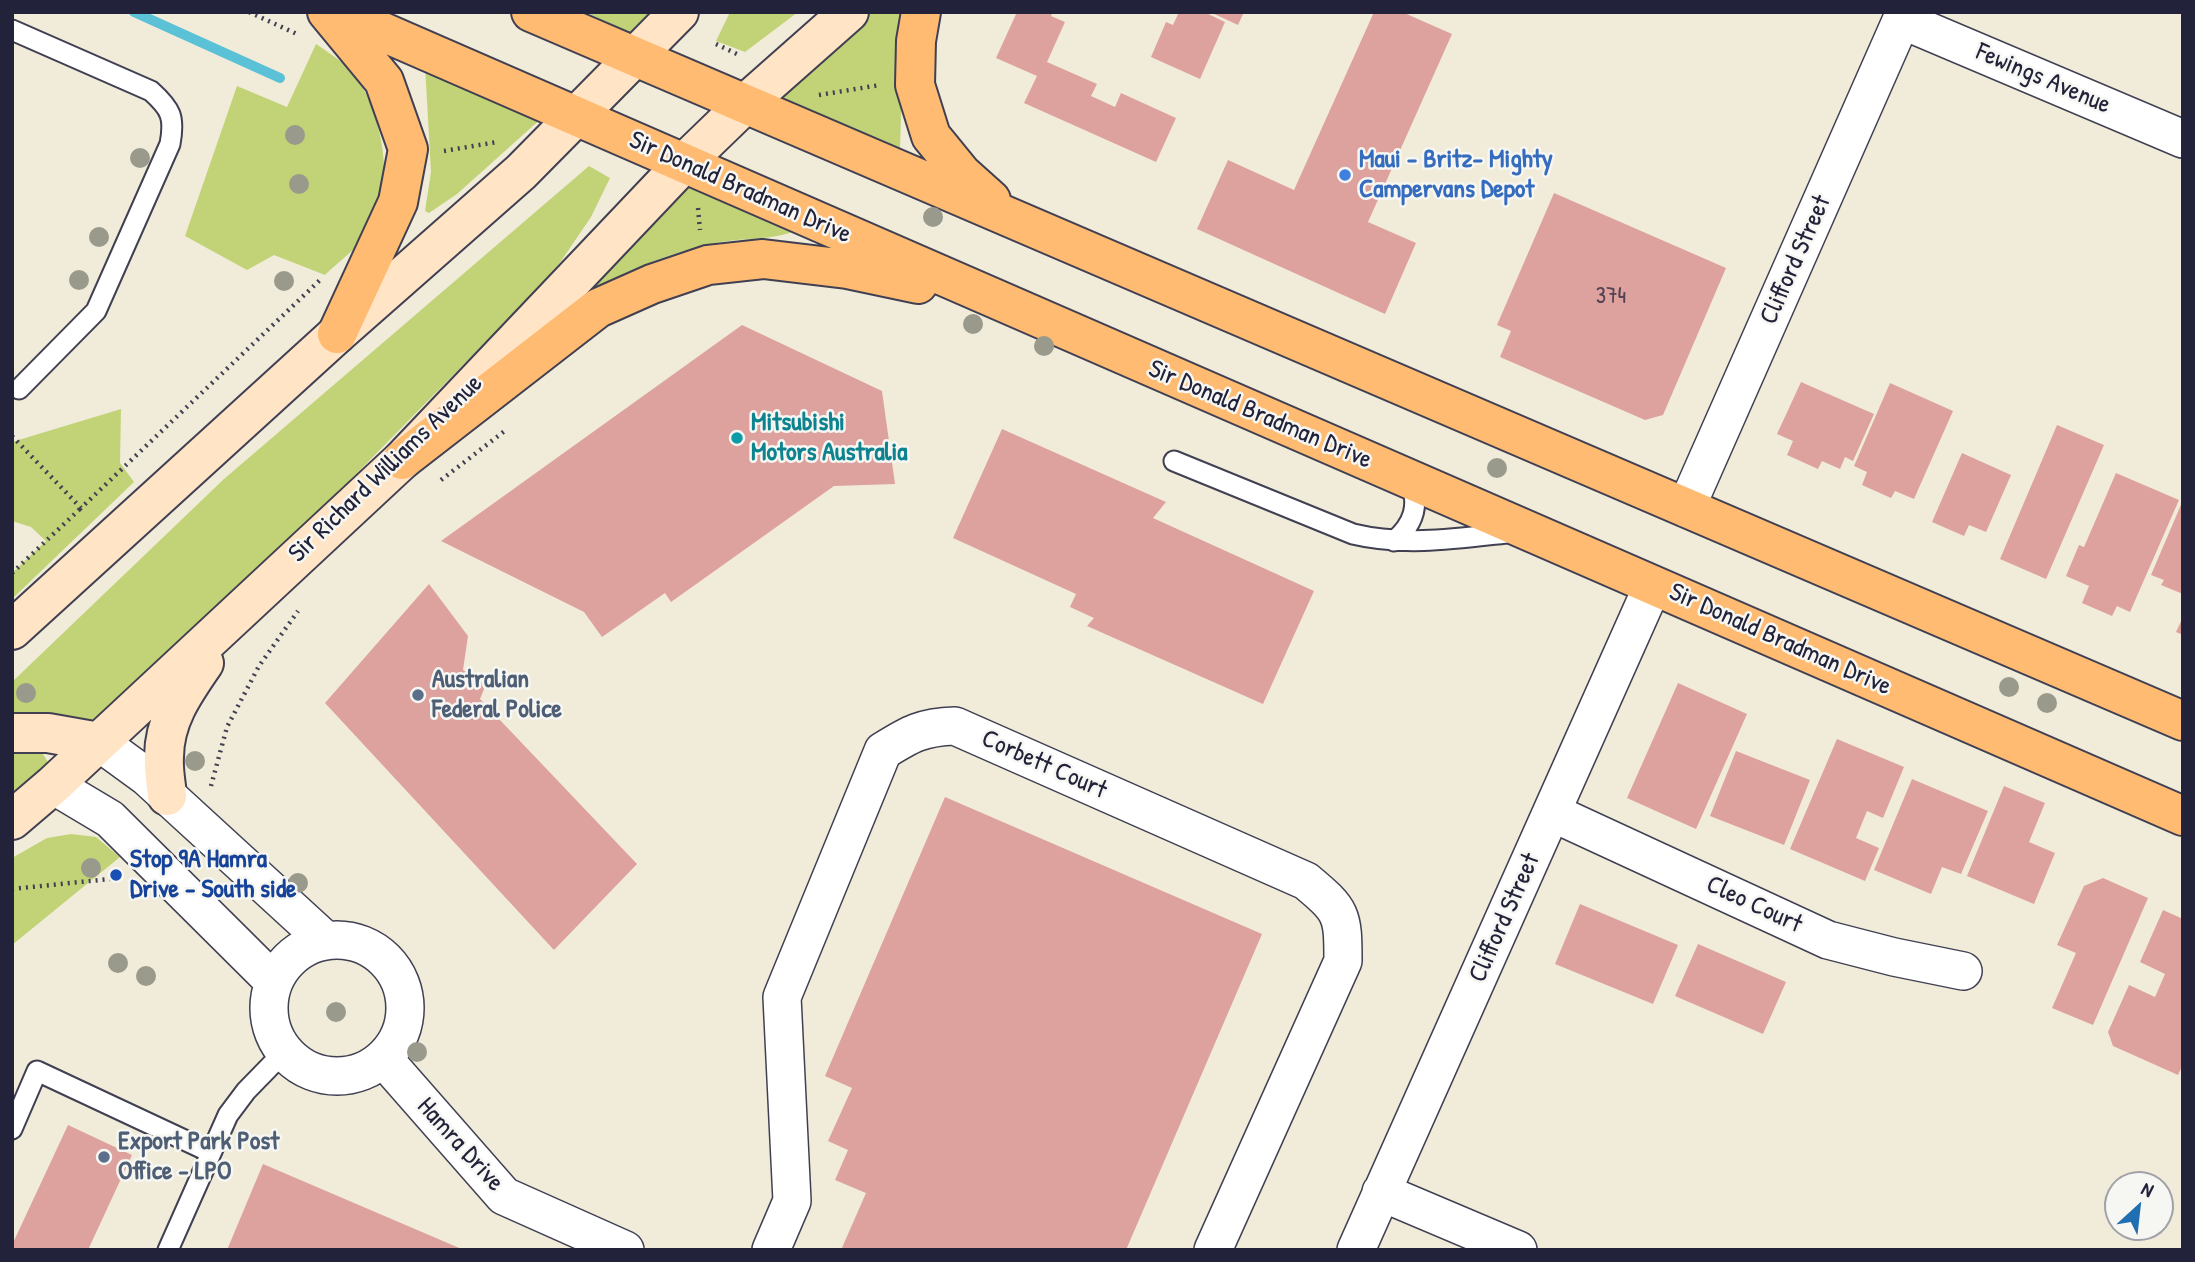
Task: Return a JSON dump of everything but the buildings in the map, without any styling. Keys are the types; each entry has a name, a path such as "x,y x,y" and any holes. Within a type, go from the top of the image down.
{"main road":[{"name":"Sir Donald Bradman Drive","path":"337,12 576,116 690,180 1035,317 2183,816"},
{"path":"531,12 2183,722"},
{"path":"12,630 337,334 522,172 679,12"},
{"name":"Sir Richard Williams Avenue","path":"12,820 402,460 690,180 745,104 849,12"},
{"path":"921,12 916,41 915,85 931,136 962,174 1011,218"},
{"path":"318,26 384,81 408,149 398,202 337,334"},
{"path":"402,460 598,308 652,284 708,265 763,260 847,270 921,285 1035,317"},
{"path":"167,796 164,757 167,730 177,702 239,612"},
{"path":"12,733 48,733 99,742"}],"street":[{"name":"Fewings Avenue","path":"1904,16 2183,139"},
{"name":"Clifford Street","path":"1686,508 1904,16"},
{"name":"Clifford Street","path":"1356,1250 1653,585"},
{"name":"Corbett Court","path":"771,1250 792,1201 782,997 883,751 930,727 955,726 1306,881 1333,904 1343,927 1343,961 1213,1250"},
{"path":"99,742 147,777 326,941"},
{"path":"52,785 110,819 274,982"},
{"name":"Cleo Court","path":"1553,813 1828,940 1964,971"},
{"path":"348,940 369,947 387,960 399,978 405,999 404,1021 397,1042 383,1058 365,1070 343,1076 322,1073 302,1065 285,1051 275,1036 270,1018 274,982 286,962 304,948 326,941 348,940"},
{"name":"Hamra Drive","path":"383,1058 504,1196 625,1250"},
{"path":"1381,1192 1517,1250"}],"lane":[{"path":"12,30 151,91 165,104 174,124 170,144 96,312 14,389"},
{"path":"1174,461 1353,534 1382,541 1446,540 1529,531"},
{"path":"1394,541 1404,533 1416,508 1416,495 1410,481"},
{"path":"168,1250 228,1115 246,1091 285,1051"},
{"path":"12,1129 37,1071 210,1152"}],"path":[{"path":"249,12 318,26"},
{"path":"716,44 739,55"},
{"path":"806,97 892,84 915,85"},
{"path":"433,153 506,141"},
{"path":"690,180 701,241"},
{"path":"12,573 325,275"},
{"path":"433,486 516,421"},
{"path":"12,436 81,508"},
{"path":"210,791 227,727 259,666 304,603"},
{"path":"12,889 120,877"}],"green space":[{"path":"589,12 665,12 634,36 588,13"},
{"path":"730,12 798,12 745,52 716,41"},
{"path":"869,12 904,12 900,150 785,102 783,93"},
{"path":"316,44 354,74 371,105 384,161 384,180 376,217 363,239 325,275 274,255 247,270 185,236 237,86 287,107"},
{"path":"425,65 544,116 457,194 429,213 425,211 431,172"},
{"path":"589,166 610,178 591,217 559,264 314,517 95,727 12,721 12,682 224,479"},
{"path":"697,182 795,231 777,236 706,245 642,266 599,288 543,331 665,206"},
{"path":"121,409 120,463 134,482 12,599 12,573 46,541 31,527 12,521 12,442"},
{"path":"41,751 53,770 12,800 12,752"},
{"path":"71,834 96,837 120,857 12,945 12,858 47,838"}],"waterway":[{"path":"134,12 280,78"}],"place":[{"name":"Maui - Britz- Mighty Campervans Depot","path":"1345,175"},
{"name":"Mitsubishi Motors Australia","path":"737,438"},
{"name":"Australian Federal Police","path":"418,695"},
{"name":"Stop 9A Hamra Drive - South side","path":"116,875"},
{"name":"Export Park Post Office - LPO","path":"104,1157"}]}
